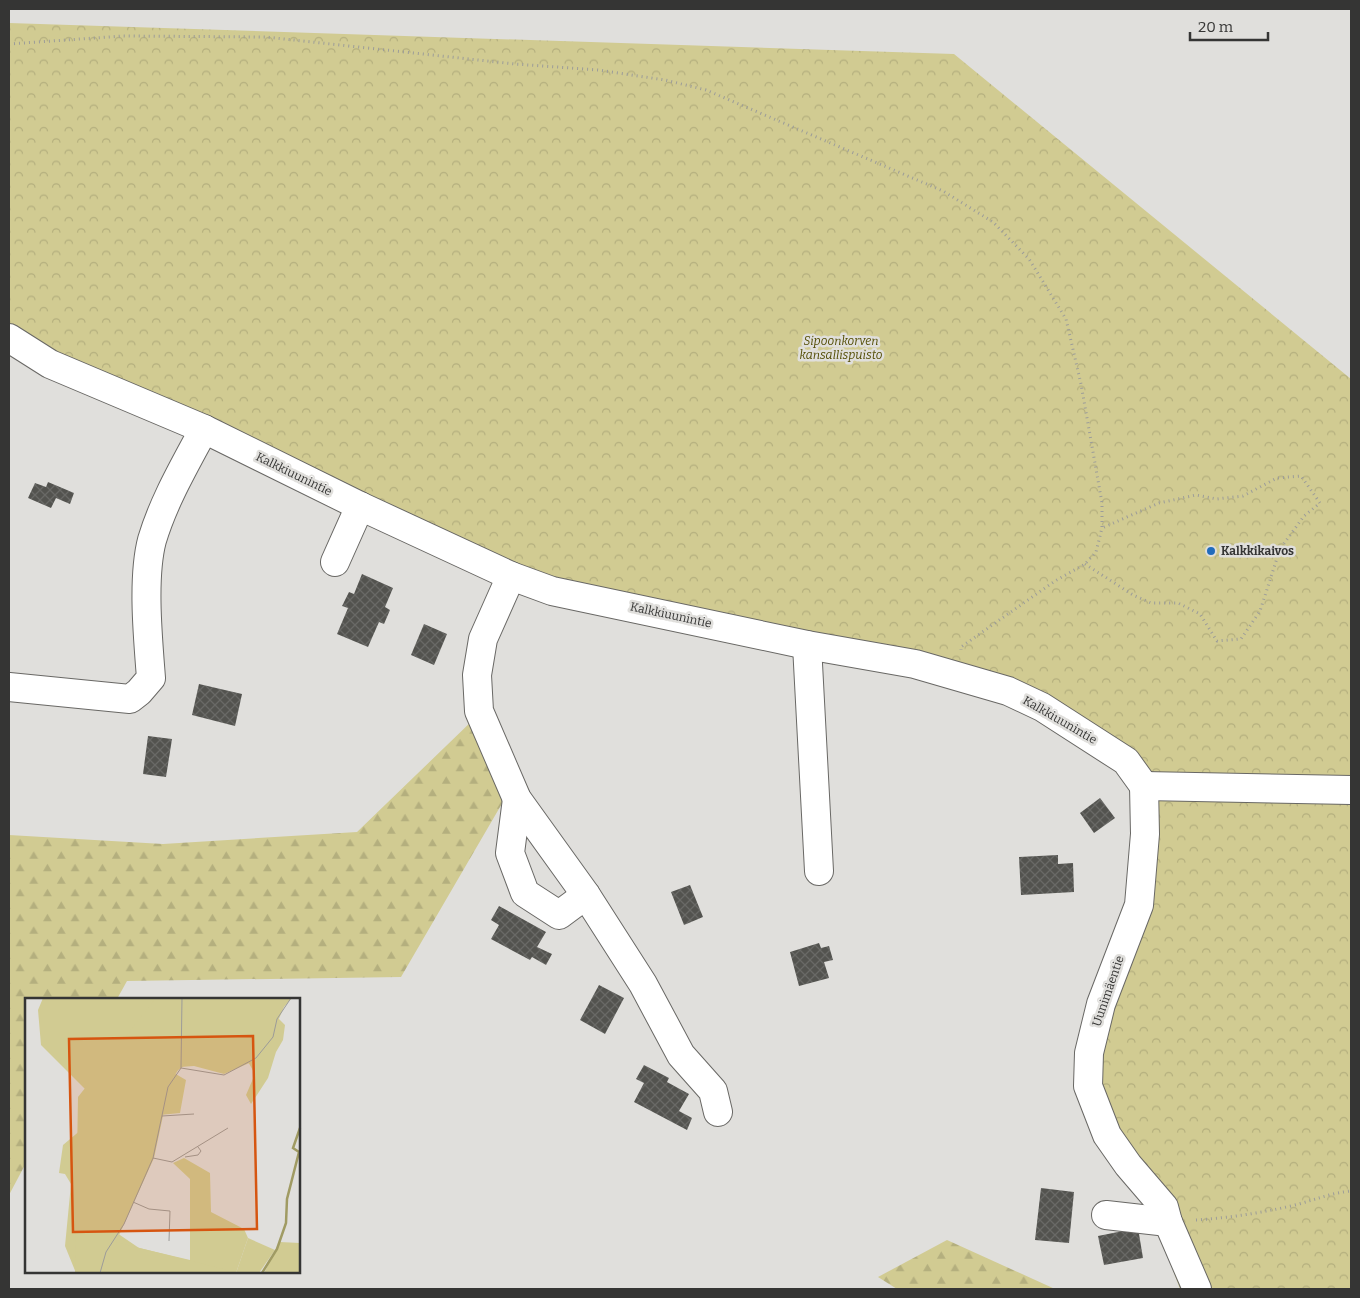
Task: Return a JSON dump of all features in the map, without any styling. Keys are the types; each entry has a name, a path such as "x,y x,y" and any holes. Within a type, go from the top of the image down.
{"street":[{"name":"Kalkkiuunintie","path":"9,338 50,364 204,429 360,506 511,576 552,591 807,645 915,664 1008,691 1042,707 1126,761 1144,786"},
{"path":"9,687 130,699 151,678 148,578 152,542 166,500 204,429"},
{"path":"335,562 360,506"},
{"path":"511,576 483,639 477,675 479,712 517,799 586,895 643,984 681,1055 713,1091 718,1112"},
{"path":"807,645 819,870"},
{"path":"1144,786 1351,790"},
{"name":"Uunimäentie","path":"1144,786 1145,834 1140,905 1101,1004 1089,1053 1088,1086 1107,1135 1128,1165 1164,1207 1168,1222 1197,1289"},
{"path":"517,799 510,853 524,893 559,915 586,895"},
{"path":"1106,1215 1168,1222"}],"path":[{"path":"9,44 122,36 266,37 515,64 625,73 706,90 943,191 993,222 1029,259 1066,319 1081,384 1102,503 1102,528 1096,552 1085,564 1055,581 1004,615 961,647 960,654"},
{"path":"1085,564 1133,595 1151,602 1178,603 1200,614 1217,641 1241,639 1260,611 1280,549 1304,516 1320,503 1301,476 1277,478 1244,496 1217,499 1196,495 1159,503 1102,528"},
{"path":"1168,1222 1233,1217 1292,1205 1332,1193 1351,1191"}],"green space":[{"name":"Sipoonkorven kansallispuisto","path":"9,23 954,54 1351,379 1351,1289 1180,1289 1171,1265 1185,1245 1114,1135 1094,1086 1105,1021 1156,874 1152,777 1041,708 510,580 9,342"},
{"path":"475,718 507,795 401,977 127,981 118,998 25,998 25,1165 9,1195 9,835 163,844 357,832"},
{"path":"947,1240 1055,1289 897,1289 878,1277"}],"building":[{"path":"48,482 74,493 70,504 56,498 51,508 28,498 35,483 46,487"},
{"path":"362,574 393,588 385,607 390,610 384,624 379,622 368,647 337,634 348,608 342,606 349,592 354,594"},
{"path":"424,624 447,634 434,665 411,655"},
{"path":"199,684 242,694 235,726 192,715"},
{"path":"148,736 172,739 166,777 143,774"},
{"path":"1100,798 1115,818 1094,833 1080,813"},
{"path":"1058,855 1058,864 1073,863 1074,892 1021,895 1019,857"},
{"path":"690,885 703,917 684,925 671,892"},
{"path":"499,906 546,932 537,947 552,954 546,965 532,957 530,960 491,939 499,925 491,920"},
{"path":"819,943 821,948 829,946 833,960 824,962 829,978 799,986 790,952"},
{"path":"599,985 624,998 605,1034 580,1020"},
{"path":"644,1065 669,1078 667,1082 689,1094 679,1111 692,1118 687,1130 634,1102 644,1083 636,1079"},
{"path":"1041,1188 1074,1192 1069,1243 1035,1240"},
{"path":"1138,1228 1143,1258 1104,1265 1098,1236"}],"place":[{"name":"Kalkkikaivos","path":"1211,551"}]}
